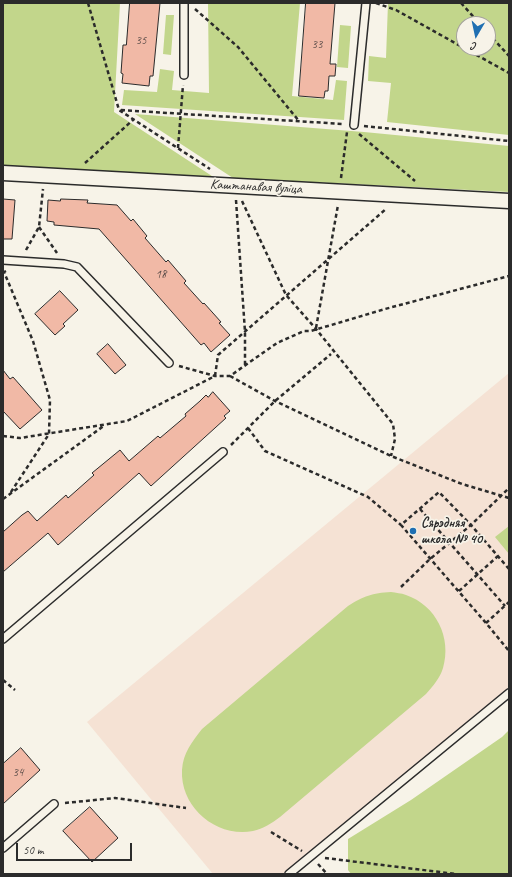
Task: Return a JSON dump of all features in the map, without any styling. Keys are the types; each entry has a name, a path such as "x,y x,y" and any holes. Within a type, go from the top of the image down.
{"street":[{"name":"Каштанавая вуліца","path":"3,173 509,201"}],"lane":[{"path":"184,3 184,75"},
{"path":"351,125 366,3"},
{"path":"3,260 64,264 77,267 169,363"},
{"path":"3,639 223,452"},
{"path":"290,874 509,693"},
{"path":"3,848 54,804"}],"path":[{"path":"376,3 396,10 456,44"},
{"path":"461,3 473,16"},
{"path":"193,8 238,47 299,121"},
{"path":"496,42 509,56"},
{"path":"478,56 509,73"},
{"path":"178,149 184,75"},
{"path":"119,110 351,125 509,141"},
{"path":"70,176 134,120"},
{"path":"351,125 415,181"},
{"path":"316,328 351,125"},
{"path":"9,495 49,434 50,400 33,341 4,272 20,260 40,227 44,175"},
{"path":"235,186 286,295 316,328 393,424 395,439 391,456"},
{"path":"215,376 218,355 403,194"},
{"path":"40,227 64,264"},
{"path":"230,376 277,343 304,331 311,331 316,328 509,276"},
{"path":"223,452 276,401 331,354"},
{"path":"169,363 215,376 230,376 276,401 391,456 462,484 509,498"},
{"path":"3,436 20,438 127,421 215,376"},
{"path":"3,499 105,424"},
{"path":"248,428 265,451 368,497 401,525 509,651"},
{"path":"401,586 509,488"},
{"path":"401,525 439,492 471,524 509,569"},
{"path":"420,509 505,606"},
{"path":"458,591 498,556"},
{"path":"486,623 509,602"},
{"path":"3,680 15,690"},
{"path":"54,804 115,798 186,808"},
{"path":"270,832 312,856 456,874"}],"shaded area":[{"name":"Сярэдняя школа № 40","path":"509,373 509,690 287,874 213,874 87,722"}],"green space":[{"path":"3,3 120,3 114,112 215,178 3,169"},
{"path":"208,3 300,3 292,96 333,100 336,80 347,81 344,120 122,105 124,90 157,92 160,69 174,71 172,90 209,93"},
{"path":"388,3 509,3 509,135 387,122 391,83 368,81 369,56 386,58"},
{"path":"166,15 174,15 171,55 163,54"},
{"path":"340,25 351,26 348,68 337,67"},
{"path":"135,114 364,132 509,146 509,192 233,178"},
{"path":"509,526 509,554 495,537"},
{"path":"391,592 404,594 426,606 439,624 443,634 445,657 442,672 426,694 280,817 267,826 253,831 239,832 226,830 214,825 203,817 187,796 183,784 182,770 186,753 202,729 348,606 368,596"},
{"path":"509,730 509,874 351,874 348,870 348,839 411,800 502,737"}],"building":[{"path":"130,3 160,3 153,76 150,76 149,86 122,83 123,74 121,73 123,45 126,45"},
{"path":"306,3 335,3 330,64 336,64 335,76 329,76 328,91 325,91 324,98 299,96"},
{"path":"3,199 15,200 12,239 3,239"},
{"path":"61,199 88,200 87,203 117,205 131,221 133,219 147,236 145,238 166,262 168,260 186,281 184,283 221,322 219,323 230,335 211,352 204,343 201,345 99,229 54,225 54,222 47,221 48,200 60,201"},
{"path":"60,291 78,310 63,324 65,326 55,335 35,314"},
{"path":"108,344 126,365 115,374 97,354"},
{"path":"3,370 10,379 13,377 42,410 20,429 3,411"},
{"path":"213,392 230,411 224,416 226,418 151,486 139,473 58,545 48,533 3,572 3,532 22,515 28,511 37,521 66,495 68,498 94,475 92,473 120,450 129,461 158,436 160,438 186,416 185,414 206,395 208,397"},
{"path":"21,748 40,770 3,804 3,764"},
{"path":"90,807 118,838 92,862 63,831"}],"place":[{"name":"Сярэдняя школа № 40","path":"413,531"}]}
